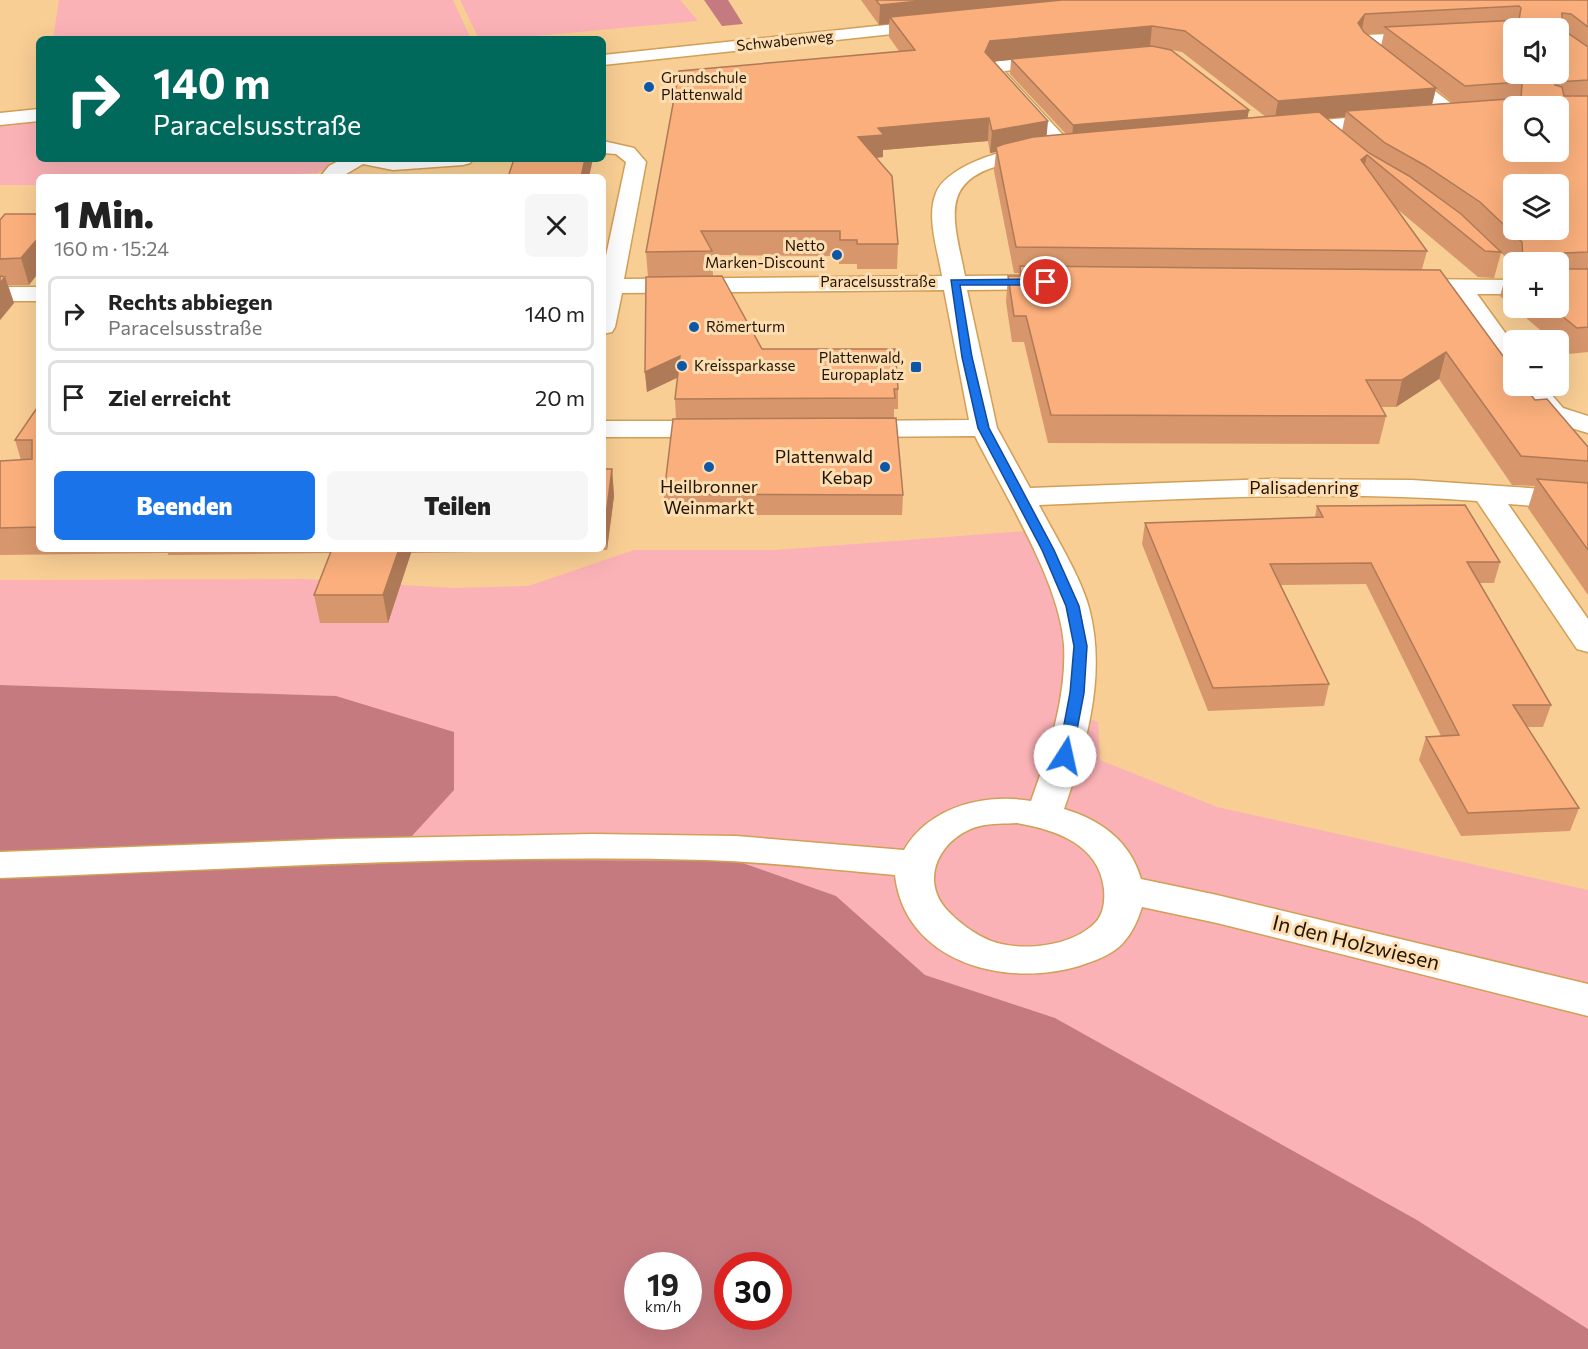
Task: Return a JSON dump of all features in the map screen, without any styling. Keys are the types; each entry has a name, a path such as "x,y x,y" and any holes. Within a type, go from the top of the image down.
{"street":[{"name":"Schwabenweg","path":"606,60 945,24"},
{"path":"1269,131 1462,115 1367,47 1365,43 1367,40 1503,34"},
{"path":"1066,150 994,71 1000,66 1069,60"},
{"path":"0,119 36,115"},
{"path":"1320,127 1337,142"},
{"path":"606,148 628,152 634,156 636,162 607,285"},
{"path":"1044,815 1065,756 1077,693 1080,646 1073,606 1048,550 984,428 965,346 943,216 946,193 966,172 1031,153 1090,148"},
{"path":"333,174 351,162"},
{"path":"383,162 393,164 421,162"},
{"path":"1497,265 1503,271"},
{"name":"Paracelsusstraße","path":"607,285 1080,282"},
{"path":"1380,285 1503,287"},
{"path":"1460,287 1503,348"},
{"path":"0,294 36,294"},
{"path":"1539,396 1554,414 1588,425"},
{"path":"829,429 984,428"},
{"path":"606,429 734,429"},
{"name":"Palisadenring","path":"1020,497 1270,487 1412,488 1588,501"},
{"path":"1486,493 1588,642"},
{"path":"1017,811 1044,815 1061,820 1098,841 1118,864 1125,902 1116,924 1102,940 1078,952 1055,959 1040,961 998,958 965,946 931,921 914,889 915,864 925,844 948,825 976,814 1017,811"},
{"path":"0,865 474,848 678,847 802,854 915,864"},
{"name":"In den Holzwiesen","path":"1123,889 1217,909 1588,1000"}],"shaded area":[{"path":"59,0 453,0 470,36 53,36"},
{"path":"460,0 680,0 698,21 536,36 478,36"},
{"path":"704,0 728,0 743,24 722,26"},
{"path":"36,119 36,162 331,162 324,170 316,173 36,174 36,185 0,185 0,123"},
{"path":"1038,530 1073,606 1073,713 1098,722 1100,760 1217,807 1588,890 1588,1329 1417,1220 1055,1018 925,975 836,896 390,859 336,696 0,685 0,580 303,579 453,588 528,586 634,550 776,550"},
{"path":"0,685 336,696 454,732 454,790 391,859 737,861 836,896 925,975 1055,1018 1417,1220 1588,1329 1588,1349 0,1349"}],"building":[{"path":"876,0 930,0 880,5"},
{"path":"1062,0 1588,0 1588,27 1571,14 1562,13 1562,18 1519,18 1521,8 1519,6 1365,14 1358,23 1364,32 1436,88 1278,101 1185,31 1152,26 990,41 985,52 1048,121 992,131 989,118 878,128 884,135 858,137 892,176 898,244 857,244 857,240 840,240 840,231 701,231 712,251 646,252 679,71 915,50 890,17"},
{"path":"1503,21 1503,83 1465,86 1385,27"},
{"path":"1569,34 1588,47 1588,80 1569,81"},
{"path":"1152,46 1171,50 1249,110 1073,125 1011,59"},
{"path":"1522,84 1556,84 1562,87 1564,96 1521,96"},
{"path":"1569,96 1588,96 1588,252 1522,252 1520,240 1569,240 1569,174 1503,174 1503,224 1480,202 1426,166 1385,143 1346,111 1503,99 1503,162 1569,162"},
{"path":"1319,112 1369,153 1409,176 1461,214 1501,252 1485,251 1367,155 1361,160 1427,251 1016,247 996,147 1033,137"},
{"path":"513,162 584,162 582,174 509,174"},
{"path":"5,214 36,214 36,240 21,258 0,259 0,220"},
{"path":"1020,266 1440,270 1503,356 1503,396 1532,396 1535,400 1547,399 1588,447 1588,461 1521,456 1446,352 1402,380 1366,380 1386,416 1051,415 1026,316 1014,316 1008,276 1021,276"},
{"path":"1569,269 1588,269 1588,327 1577,328 1564,318 1569,318"},
{"path":"722,276 762,349 895,349 898,389 894,389 895,398 675,399 680,356 645,372 646,277"},
{"path":"36,409 36,527 0,528 0,461 32,459 32,440 15,440"},
{"path":"896,418 903,495 664,494 673,419"},
{"path":"606,469 612,469 606,515"},
{"path":"1537,479 1588,483 1588,550"},
{"path":"1465,505 1500,562 1467,562 1551,705 1513,705 1579,808 1468,813 1426,737 1459,735 1371,563 1270,564 1329,684 1213,688 1145,523 1323,517 1317,506"},
{"path":"331,552 398,552 383,595 314,595"}],"place":[{"name":"Grundschule Plattenwald","path":"649,87"},
{"name":"Netto Marken-Discount","path":"837,255"},
{"name":"Römerturm","path":"694,327"},
{"name":"Kreissparkasse","path":"682,366"},
{"name":"Plattenwald, Europaplatz","path":"916,367"},
{"name":"Heilbronner Weinmarkt","path":"709,467"},
{"name":"Plattenwald Kebap","path":"885,467"}],"route":[{"path":"1046,282 954,282 967,357 984,428 1048,550 1073,606 1080,646 1077,693 1065,756"}]}
